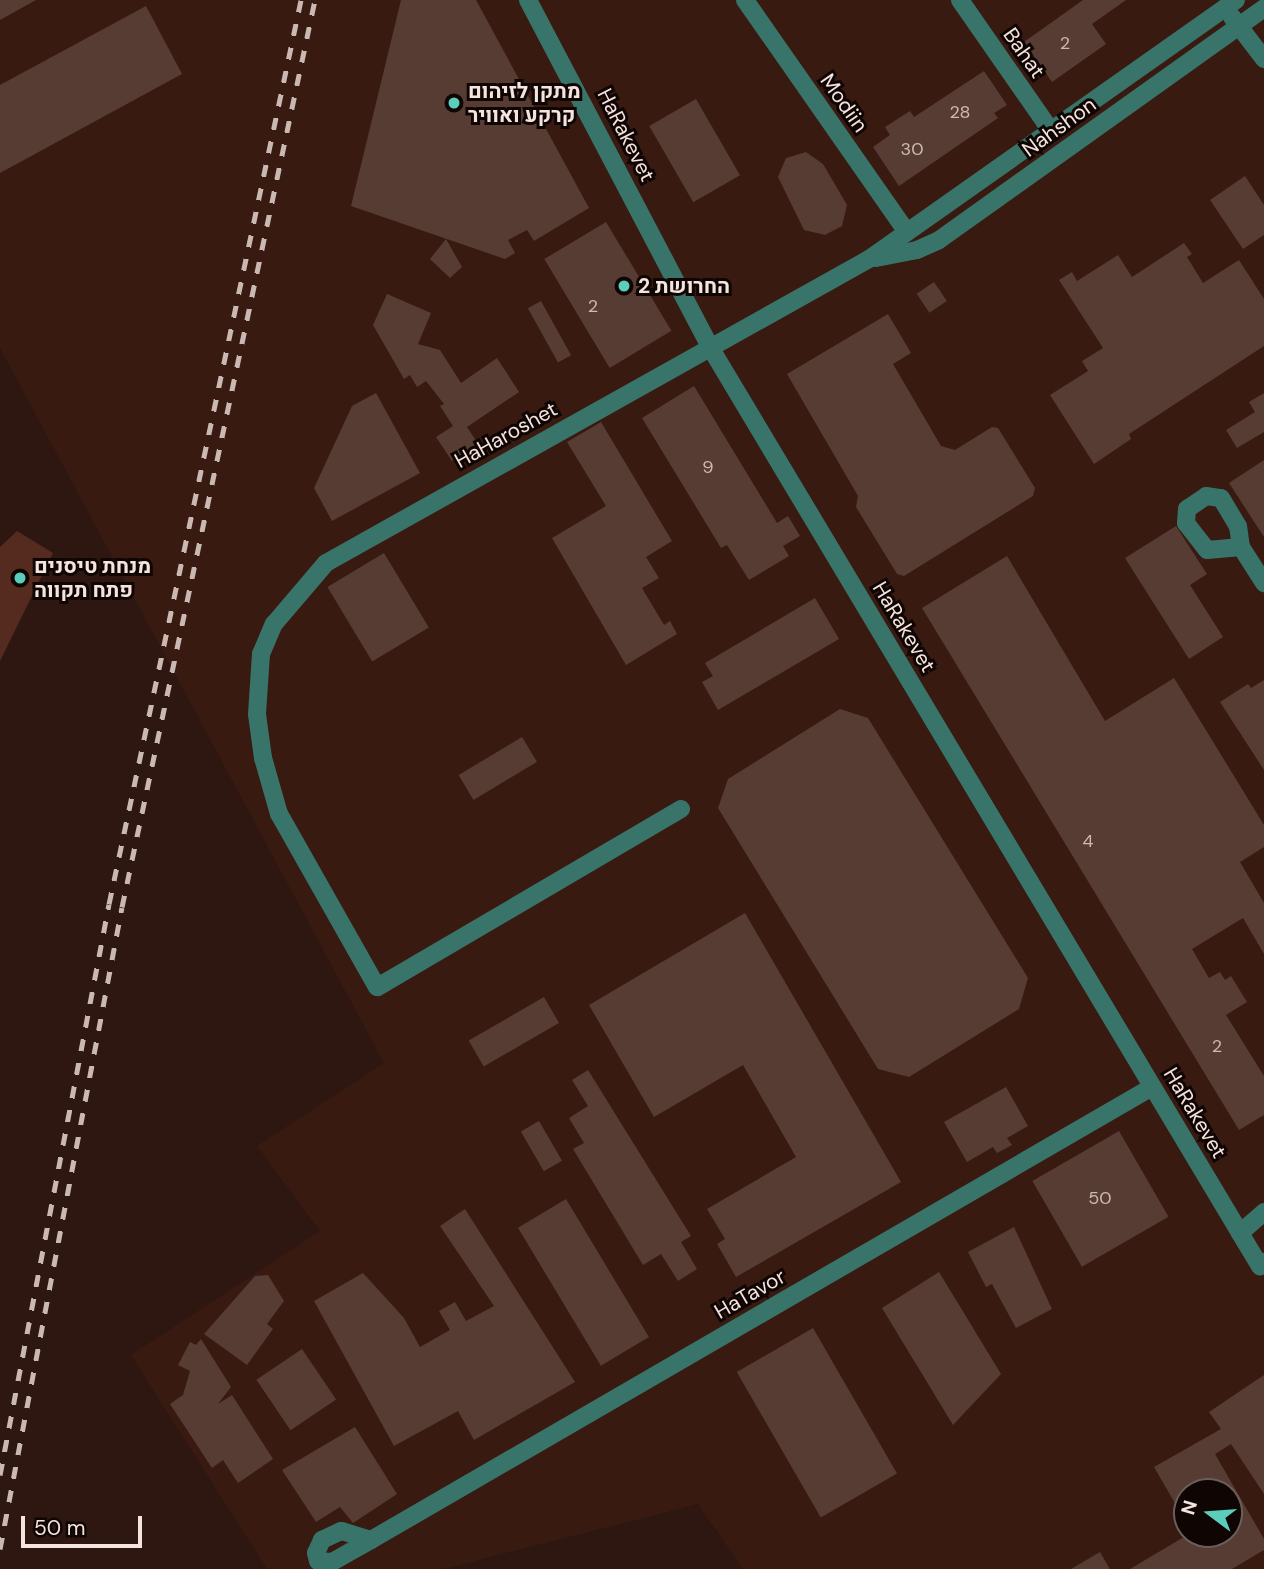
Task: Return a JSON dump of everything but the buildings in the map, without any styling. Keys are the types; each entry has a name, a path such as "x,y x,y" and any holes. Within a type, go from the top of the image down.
{"street":[{"name":"HaRakevet","path":"528,0 710,347 1152,1087 1240,1233 1262,1264"},
{"name":"Modiin","path":"745,0 906,232"},
{"name":"Bahat","path":"960,0 1051,131"},
{"name":"Nahshon","path":"710,347 736,338 869,259 1227,3"},
{"path":"1227,3 1238,26 1264,59"},
{"name":"Nahshon","path":"869,259 917,250 939,240 1264,8"},
{"name":"HaHaroshet","path":"681,809 377,987 279,814 263,758 257,714 261,654 274,624 326,563 710,347"},
{"path":"1241,547 1264,583"},
{"name":"HaTavor","path":"371,1540 1152,1087"},
{"path":"1240,1233 1264,1212"}],"shaded area":[{"path":"0,0 1264,0 1264,1569 743,1569 698,1504 444,1569 267,1569 131,1355 320,1231 257,1146 384,1063 0,348"},
{"name":"מנחת טיסנים פתח תקווה","path":"17,531 53,553 0,661 0,547"}],"railway":[{"path":"0,1475 109,904 301,0"},
{"path":"0,1549 122,907 315,0"}],"place":[{"name":"מתקן לזיהום קרקע ואוויר","path":"454,103"},
{"name":"החרושת 2","path":"624,286"},
{"name":"מנחת טיסנים פתח תקווה","path":"20,578"}]}
